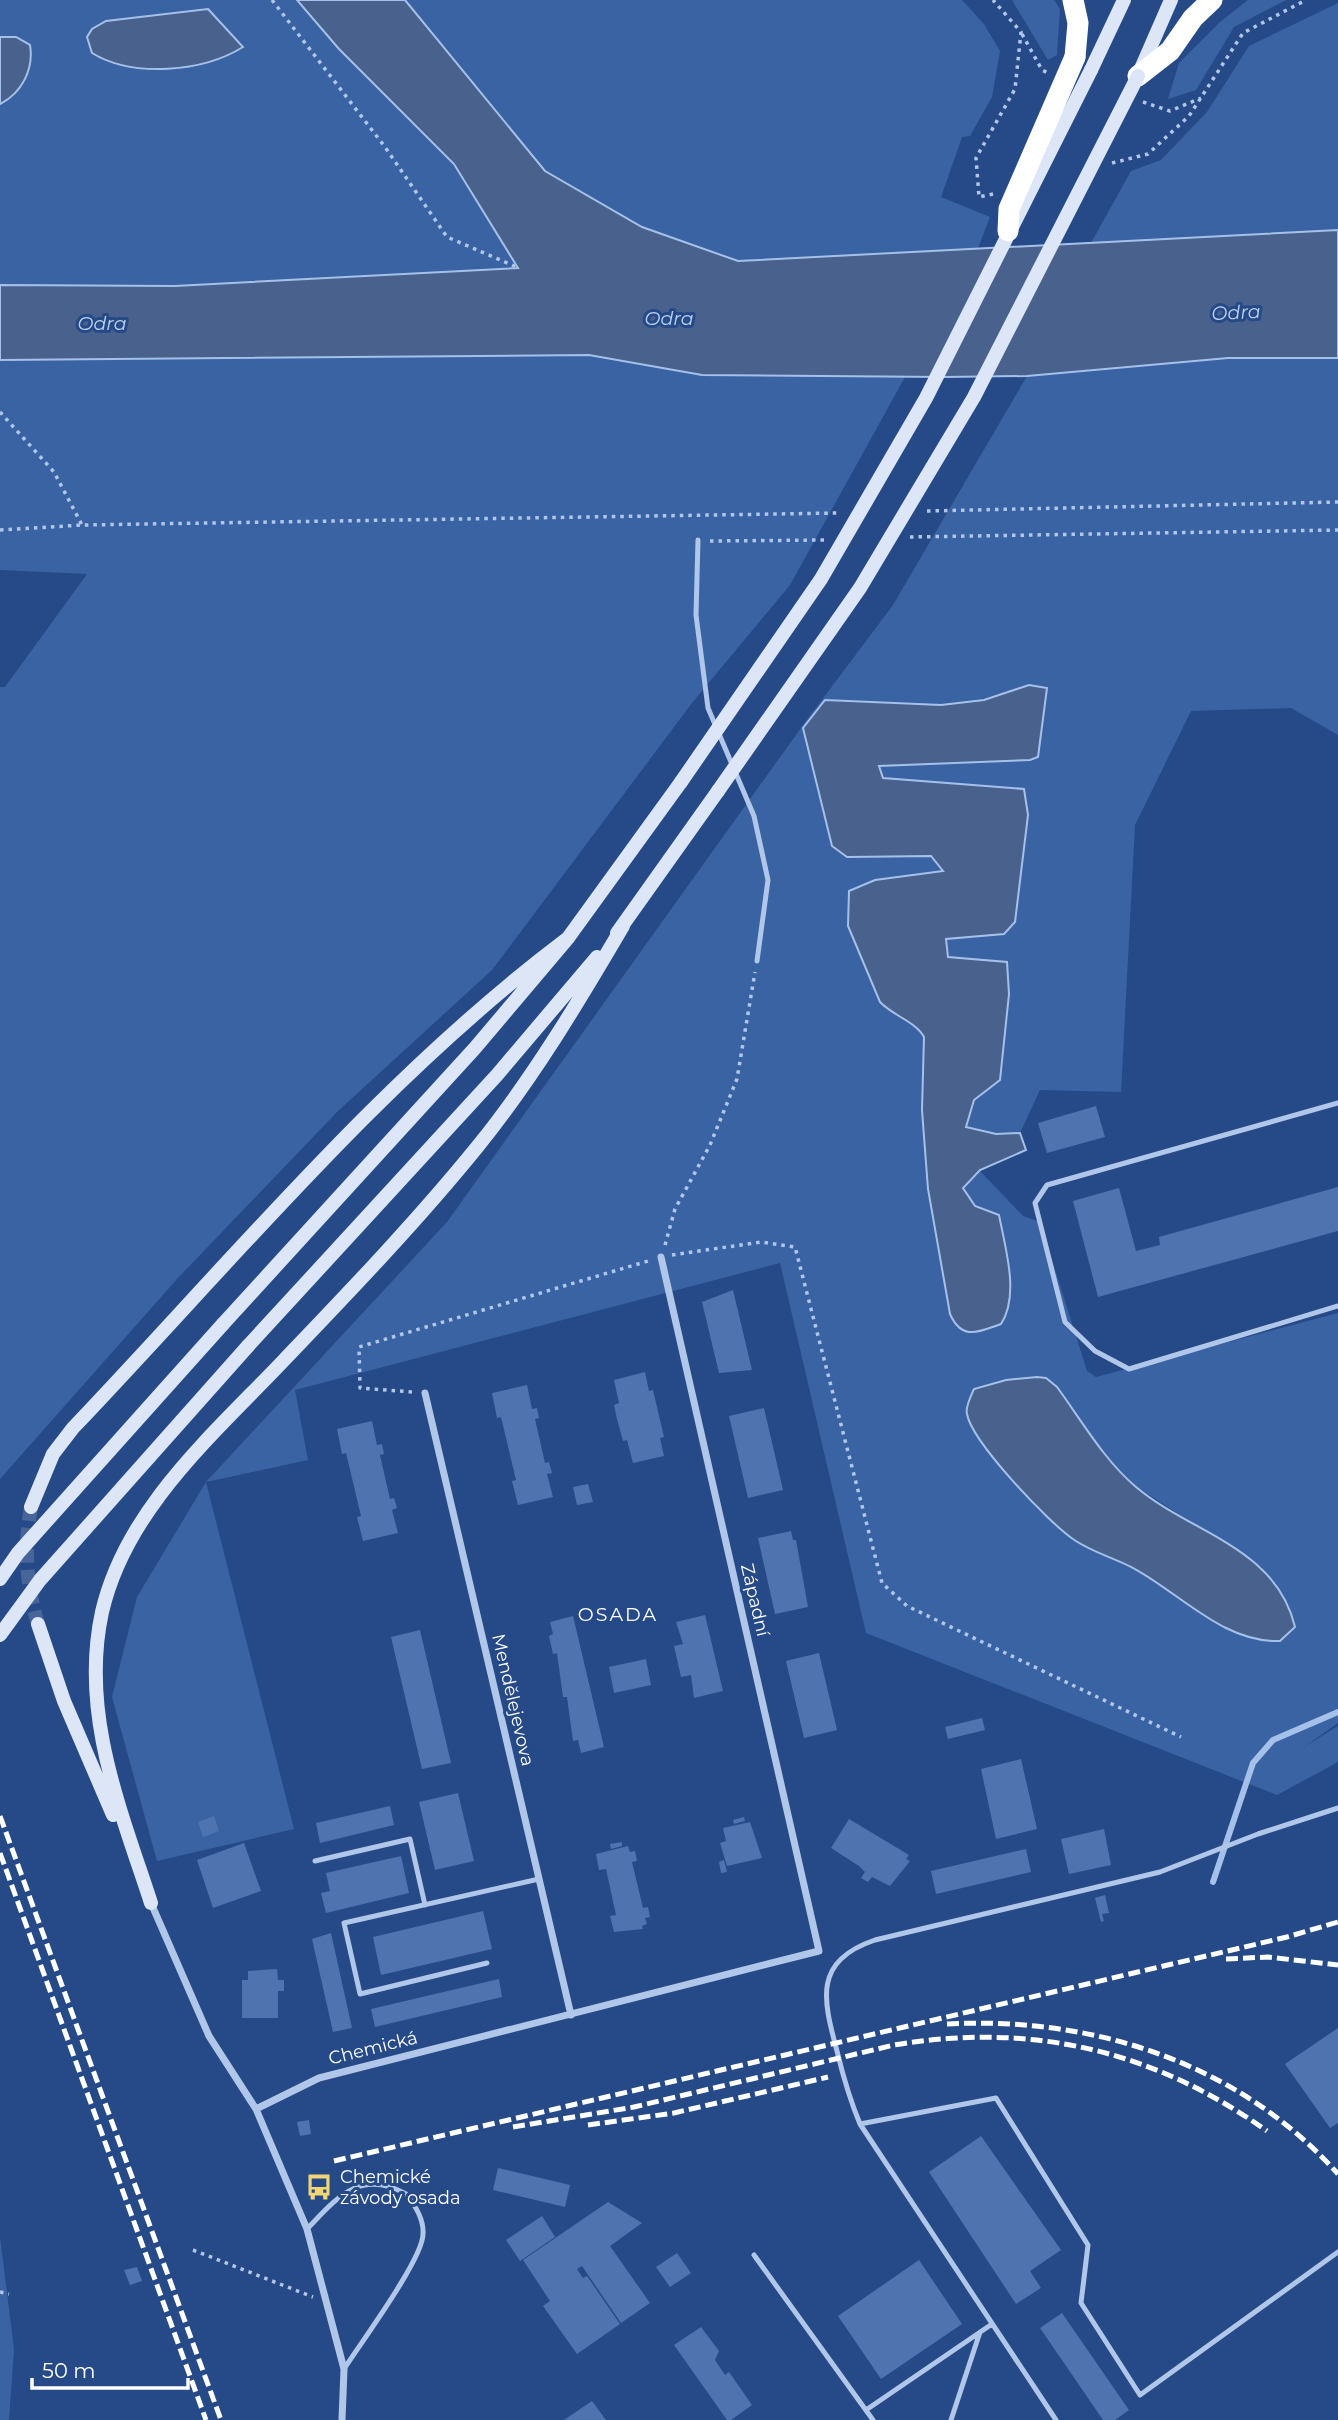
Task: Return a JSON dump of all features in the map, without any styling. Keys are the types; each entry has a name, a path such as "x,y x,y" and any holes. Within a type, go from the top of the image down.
{"highway":[{"path":"1008,231 1009,209 1083,63 1073,0"},
{"path":"1138,76 1170,51 1193,18 1212,0"}],"main road":[{"path":"1083,63 1124,0"},
{"path":"0,1635 40,1580 248,1346 497,1075 623,926 860,588 974,397 1138,76 1171,0"},
{"path":"0,1579 19,1553 223,1324 475,1048 568,938 681,782 828,567 926,398 1008,231"},
{"path":"151,1903 108,1774 96,1705 96,1664 103,1612 116,1570 141,1521 189,1460 479,1144 578,1003 623,926"},
{"path":"31,1507 53,1454 73,1427 236,1249 392,1092 509,982 568,938"},
{"path":"38,1624 64,1701 151,1903"}],"street":[{"name":"Západní","path":"661,1257 819,1951"},
{"name":"Mendělejevova","path":"425,1393 571,2015"},
{"path":"151,1903 209,2036 256,2109 307,2229 324,2302 344,2369 342,2420"},
{"name":"Chemická","path":"256,2109 319,2078 819,1951"}],"lane":[{"path":"698,540 696,614 708,709 754,816 768,880 757,961"},
{"path":"1338,1104 1047,1185 1035,1203 1065,1322 1095,1351 1129,1368 1338,1306"},
{"path":"1056,2420 860,2124 849,2098 824,2002 830,1975 841,1957 856,1946 1160,1872 1258,1834 1338,1808"},
{"path":"315,1861 410,1839 425,1905"},
{"path":"487,1962 360,1994 344,1923 539,1879"},
{"path":"860,2124 996,2098 1088,2245 1081,2303 1140,2395 1338,2252"},
{"path":"307,2229 350,2189 380,2183 407,2194 422,2223 424,2233 415,2256 344,2369"},
{"path":"754,2255 873,2420"},
{"path":"866,2410 992,2324"},
{"path":"951,2420 980,2332"}],"path":[{"path":"272,0 385,147 447,237 519,268"},
{"path":"993,0 1021,32 1015,89 976,158 979,197 1005,191"},
{"path":"1109,164 1148,154 1189,116 1243,33 1306,0"},
{"path":"0,412 54,472 82,525"},
{"path":"921,511 1338,502"},
{"path":"0,530 82,525 852,512"},
{"path":"897,537 1338,530"},
{"path":"698,540 747,543 829,540"},
{"path":"661,1257 674,1209 710,1145 737,1079 757,961"},
{"path":"425,1393 360,1388 359,1347 661,1257 761,1242 795,1247 882,1583 907,1606 1181,1737"},
{"path":"193,2250 324,2302"},
{"path":"0,2292 9,2294"}],"shaded area":[{"path":"0,0 297,0 339,49 454,164 519,268 175,286 0,285"},
{"path":"405,0 962,0 984,24 1000,51 992,97 970,136 962,137 941,197 990,217 978,248 738,261 642,227 545,171"},
{"path":"1012,0 1054,0 1060,9 1057,55 1048,60"},
{"path":"1248,0 1286,0 1234,27 1196,90 1168,99 1179,63 1220,22"},
{"path":"1338,3 1338,230 1091,243 1131,171 1161,160 1207,112 1249,46"},
{"path":"589,355 702,375 905,377 790,585 692,703 492,970 337,1112 177,1279 0,1479 0,687 5,687 87,574 0,570 0,360"},
{"path":"1228,358 1338,358 1338,735 1291,708 1191,711 1135,825 1121,1092 1040,1090 1020,1133 1026,1150 980,1171 1023,1216 1040,1222 1087,1371 1096,1377 1338,1313 1338,1723 1304,1747 1338,1726 1338,1762 1277,1795 866,1633 780,1263 295,1390 308,1460 206,1482 447,1222 806,721 893,605 1027,376","holes":["1046,1378 1110,1460 1135,1486 1263,1568 1135,1570 1073,1540 1036,1508 972,1429 966,1412 1006,1380"]},
{"path":"206,1482 294,1829 157,1861 112,1697 137,1597"},
{"path":"0,2237 14,2349 9,2420 0,2420"}],"water":[{"name":"Odra","path":"297,0 405,0 545,171 642,227 738,261 1338,230 1338,358 1228,358 1027,376 944,377 702,375 589,355 0,360 0,285 175,286 518,268 454,164 339,49"},
{"path":"208,9 243,47 208,62 168,69 147,69 109,61 92,53 87,37 92,29 106,21"},
{"path":"0,37 16,37 30,45 31,54 25,79 15,94 0,104"},
{"path":"1029,685 1047,688 1038,757 1030,760 879,766 883,778 1024,789 1028,815 1015,922 1004,934 946,939 948,957 1007,962 1009,994 1000,1080 974,1100 966,1127 996,1134 1020,1133 1026,1150 980,1170 963,1188 975,1206 999,1215 1010,1285 1007,1312 1001,1324 971,1332 960,1328 950,1314 928,1189 922,1110 924,1037 915,1027 880,1002 848,926 849,891 875,880 943,871 931,856 847,857 832,846 803,728 825,700 941,705 984,700"},
{"path":"1046,1378 1057,1387 1104,1452 1136,1487 1229,1545 1251,1560 1270,1578 1285,1600 1295,1627 1280,1641 1260,1640 1240,1634 1204,1616 1135,1569 1080,1544 1061,1530 1012,1481 982,1443 967,1414 974,1389 1006,1380"}],"building":[{"path":"1096,1106 1105,1137 1047,1153 1038,1123"},
{"path":"1338,1187 1338,1231 1098,1297 1073,1201 1119,1188 1136,1251 1160,1245 1159,1237"},
{"path":"733,1290 752,1370 719,1373 702,1302"},
{"path":"645,1372 649,1391 653,1390 664,1437 660,1438 664,1456 633,1463 627,1440 623,1441 617,1419 614,1405 619,1403 614,1380"},
{"path":"527,1385 532,1409 537,1408 539,1418 535,1419 545,1463 549,1462 552,1473 547,1474 553,1497 518,1505 512,1481 516,1480 501,1417 497,1418 492,1393"},
{"path":"764,1408 783,1490 748,1498 729,1416"},
{"path":"372,1421 377,1445 382,1444 384,1454 380,1455 390,1499 394,1498 397,1508 392,1510 398,1533 363,1541 357,1517 361,1516 346,1453 342,1454 337,1429"},
{"path":"588,1484 593,1502 577,1505 573,1487"},
{"path":"791,1531 793,1540 796,1540 808,1607 775,1614 758,1538"},
{"path":"705,1615 723,1691 694,1698 691,1675 681,1677 674,1646 683,1644 676,1622"},
{"path":"573,1616 604,1747 581,1753 578,1740 573,1741 557,1653 553,1654 549,1636 553,1634 550,1622"},
{"path":"420,1630 451,1763 422,1769 391,1637"},
{"path":"819,1653 837,1730 804,1738 786,1661"},
{"path":"646,1659 651,1685 614,1693 609,1667"},
{"path":"982,1718 985,1730 948,1739 945,1727"},
{"path":"1021,1759 1037,1829 996,1839 981,1769"},
{"path":"458,1793 474,1861 435,1870 419,1802"},
{"path":"390,1806 394,1825 320,1843 316,1823"},
{"path":"214,1816 219,1831 203,1837 198,1822"},
{"path":"744,1817 745,1821 734,1824 733,1820"},
{"path":"849,1819 909,1855 906,1859 910,1861 890,1886 872,1877 868,1882 861,1878 865,1872 859,1866 831,1848"},
{"path":"750,1822 762,1858 727,1866 720,1843 726,1841 723,1828"},
{"path":"1104,1829 1111,1865 1069,1874 1061,1839"},
{"path":"622,1842 622,1846 611,1849 610,1844"},
{"path":"244,1843 261,1891 213,1908 197,1860"},
{"path":"628,1846 630,1852 635,1851 637,1861 632,1862 643,1908 648,1907 650,1917 645,1918 647,1924 642,1926 643,1929 614,1932 610,1916 616,1915 606,1869 599,1870 596,1854"},
{"path":"1026,1849 1031,1872 936,1894 931,1871"},
{"path":"401,1856 409,1893 326,1913 321,1893 330,1891 326,1873"},
{"path":"724,1860 727,1872 721,1873 719,1862"},
{"path":"1105,1895 1109,1913 1102,1914 1104,1921 1101,1922 1095,1898"},
{"path":"483,1911 492,1949 381,1975 373,1937"},
{"path":"331,1933 352,2028 333,2032 312,1939"},
{"path":"277,1969 278,1980 284,1980 284,1991 278,1991 278,2018 242,2018 242,1980 248,1980 248,1971"},
{"path":"499,1979 502,1997 375,2027 371,2009"},
{"path":"1338,2028 1338,2123 1330,2128 1285,2064"},
{"path":"309,2120 311,2134 300,2136 297,2122"},
{"path":"981,2136 1061,2250 1030,2271 1041,2288 1016,2304 929,2172"},
{"path":"498,2168 570,2185 565,2207 493,2190"},
{"path":"608,2202 642,2223 610,2246 650,2303 621,2323 582,2266 577,2269 583,2278 587,2276 620,2324 577,2354 543,2306 550,2301 523,2260"},
{"path":"542,2216 555,2237 520,2261 506,2240"},
{"path":"677,2253 691,2273 670,2287 656,2267"},
{"path":"919,2260 962,2324 881,2379 838,2316"},
{"path":"137,2267 142,2281 130,2285 124,2270"},
{"path":"1062,2313 1129,2410 1115,2420 1103,2420 1040,2328"},
{"path":"701,2327 719,2351 715,2360 725,2375 729,2372 752,2405 731,2420 727,2420 674,2345"},
{"path":"592,2401 606,2420 564,2420"}],"waterway":[{"path":"1213,1882 1253,1763 1273,1740 1338,1712"}],"tunnel":[{"path":"31,1507 27,1566 38,1624"}],"railway":[{"path":"0,1816 221,2420"},
{"path":"0,1853 206,2420"},
{"path":"334,2161 1287,1937 1338,1922"},
{"path":"1226,1959 1268,1957 1338,1965"},
{"path":"947,2024 1056,2028 1109,2039 1160,2054 1209,2076 1256,2103 1299,2135 1338,2174"},
{"path":"513,2127 634,2107 894,2045 994,2037 1043,2041 1090,2049 1135,2062 1180,2080 1224,2103 1267,2131"},
{"path":"588,2125 674,2113 828,2077"}],"place":[{"name":"Chemické závody osada","path":"319,2187"}],"district":[{"name":"OSADA","path":"618,1614"}]}
